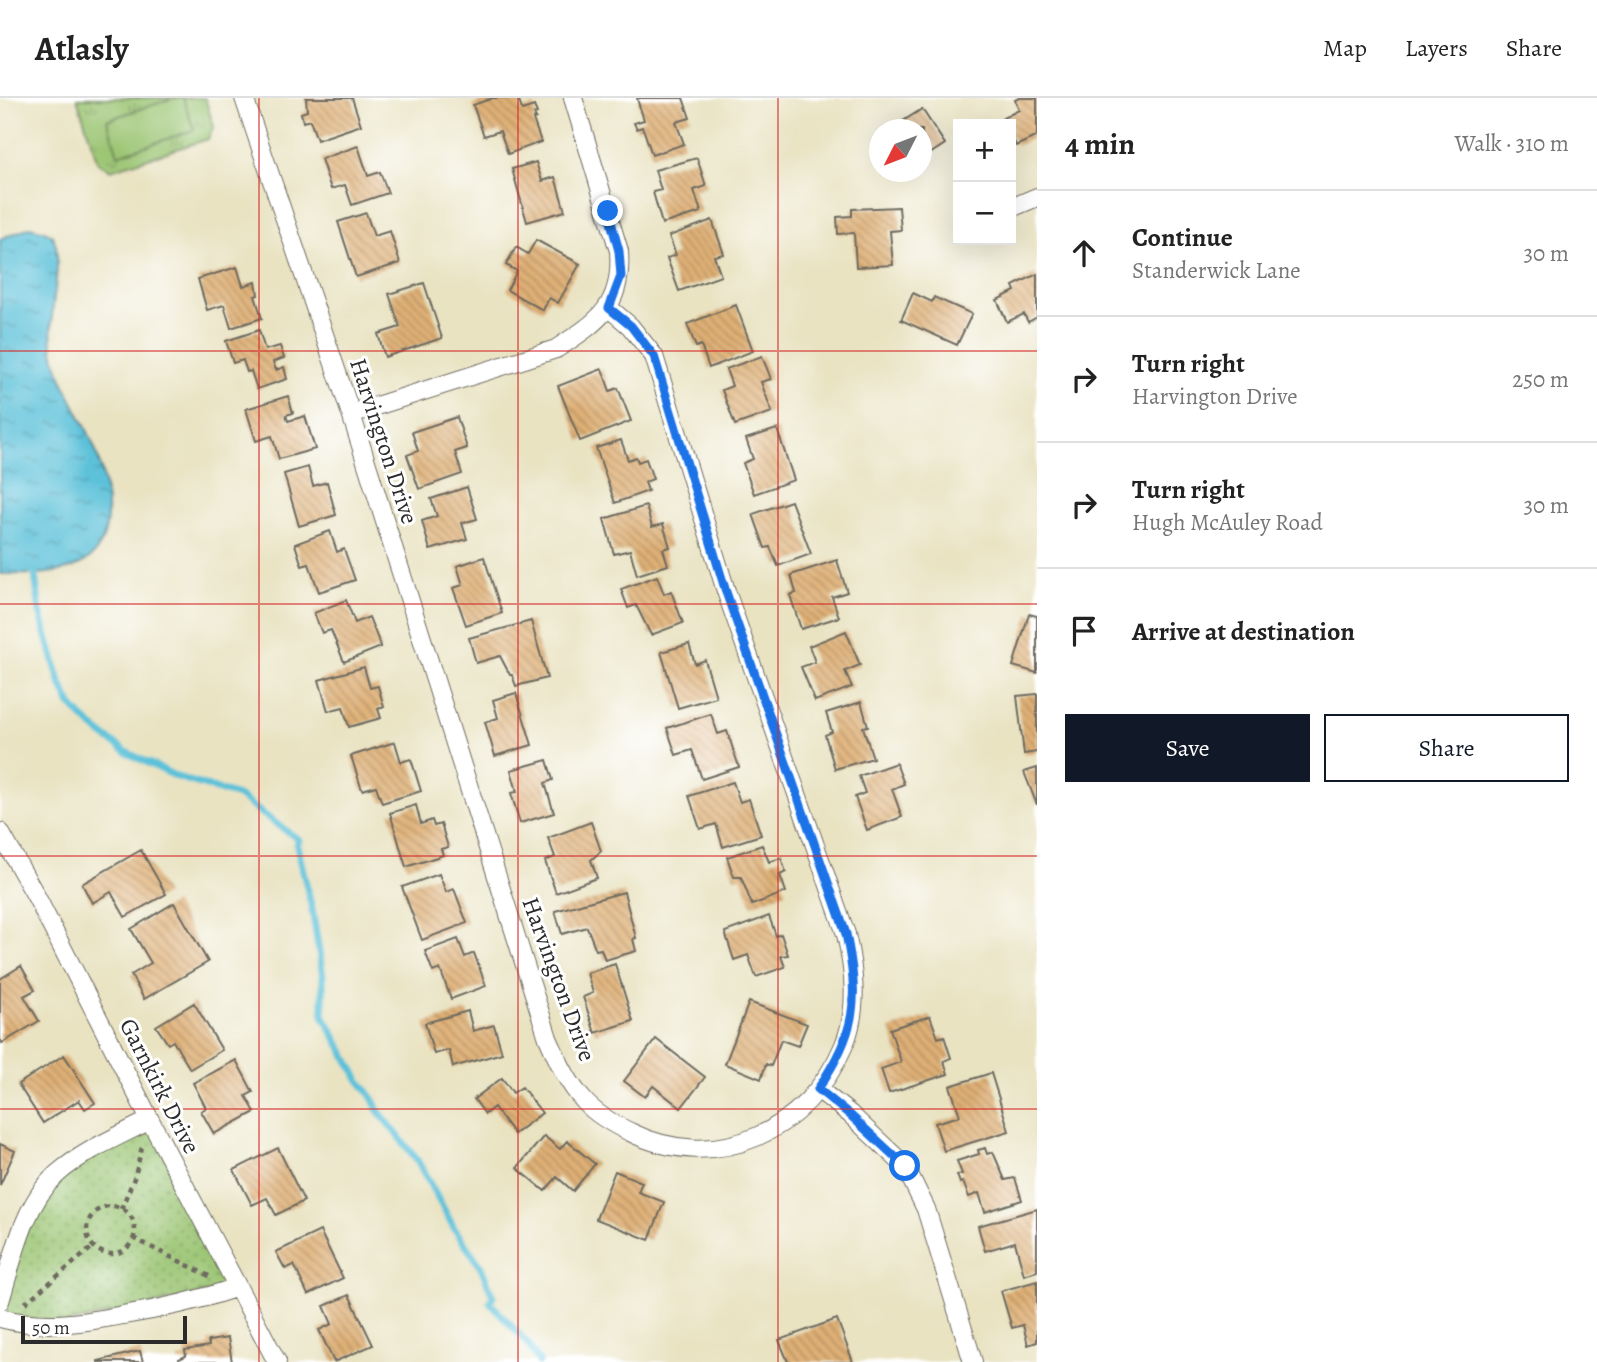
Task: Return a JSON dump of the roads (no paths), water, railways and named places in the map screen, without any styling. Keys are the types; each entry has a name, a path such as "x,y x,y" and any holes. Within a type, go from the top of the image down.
{"street":[{"name":"Harvington Drive","path":"244,98 351,414 548,1038 564,1074 586,1104 616,1125 646,1140 681,1149 711,1149 739,1144 768,1132 797,1113 818,1089 845,1044 852,1020 852,962 846,934 726,592 654,356 631,326 609,308"},
{"path":"351,414 556,349 585,330 609,308 621,276 619,251 573,98"},
{"path":"1016,206 1037,197"},
{"name":"Garnkirk Drive","path":"0,832 36,896 143,1124 230,1290 277,1362"},
{"path":"818,1089 905,1166 926,1209 973,1362"},
{"path":"0,1301 27,1218 56,1175 81,1157 143,1124"},
{"path":"3,1319 42,1325 65,1325 174,1307 230,1290"}],"water":[{"path":"30,227 50,234 57,250 51,326 53,350 61,377 97,454 105,484 107,518 99,547 89,559 74,567 47,573 0,574 0,239"}],"waterway":[{"path":"32,569 40,612 60,682 71,705 82,717 128,753 177,777 238,796 299,840 297,845 312,909 323,976 323,1015 377,1109 417,1160 454,1228 481,1267 493,1296 490,1302 528,1344 539,1362"}]}
